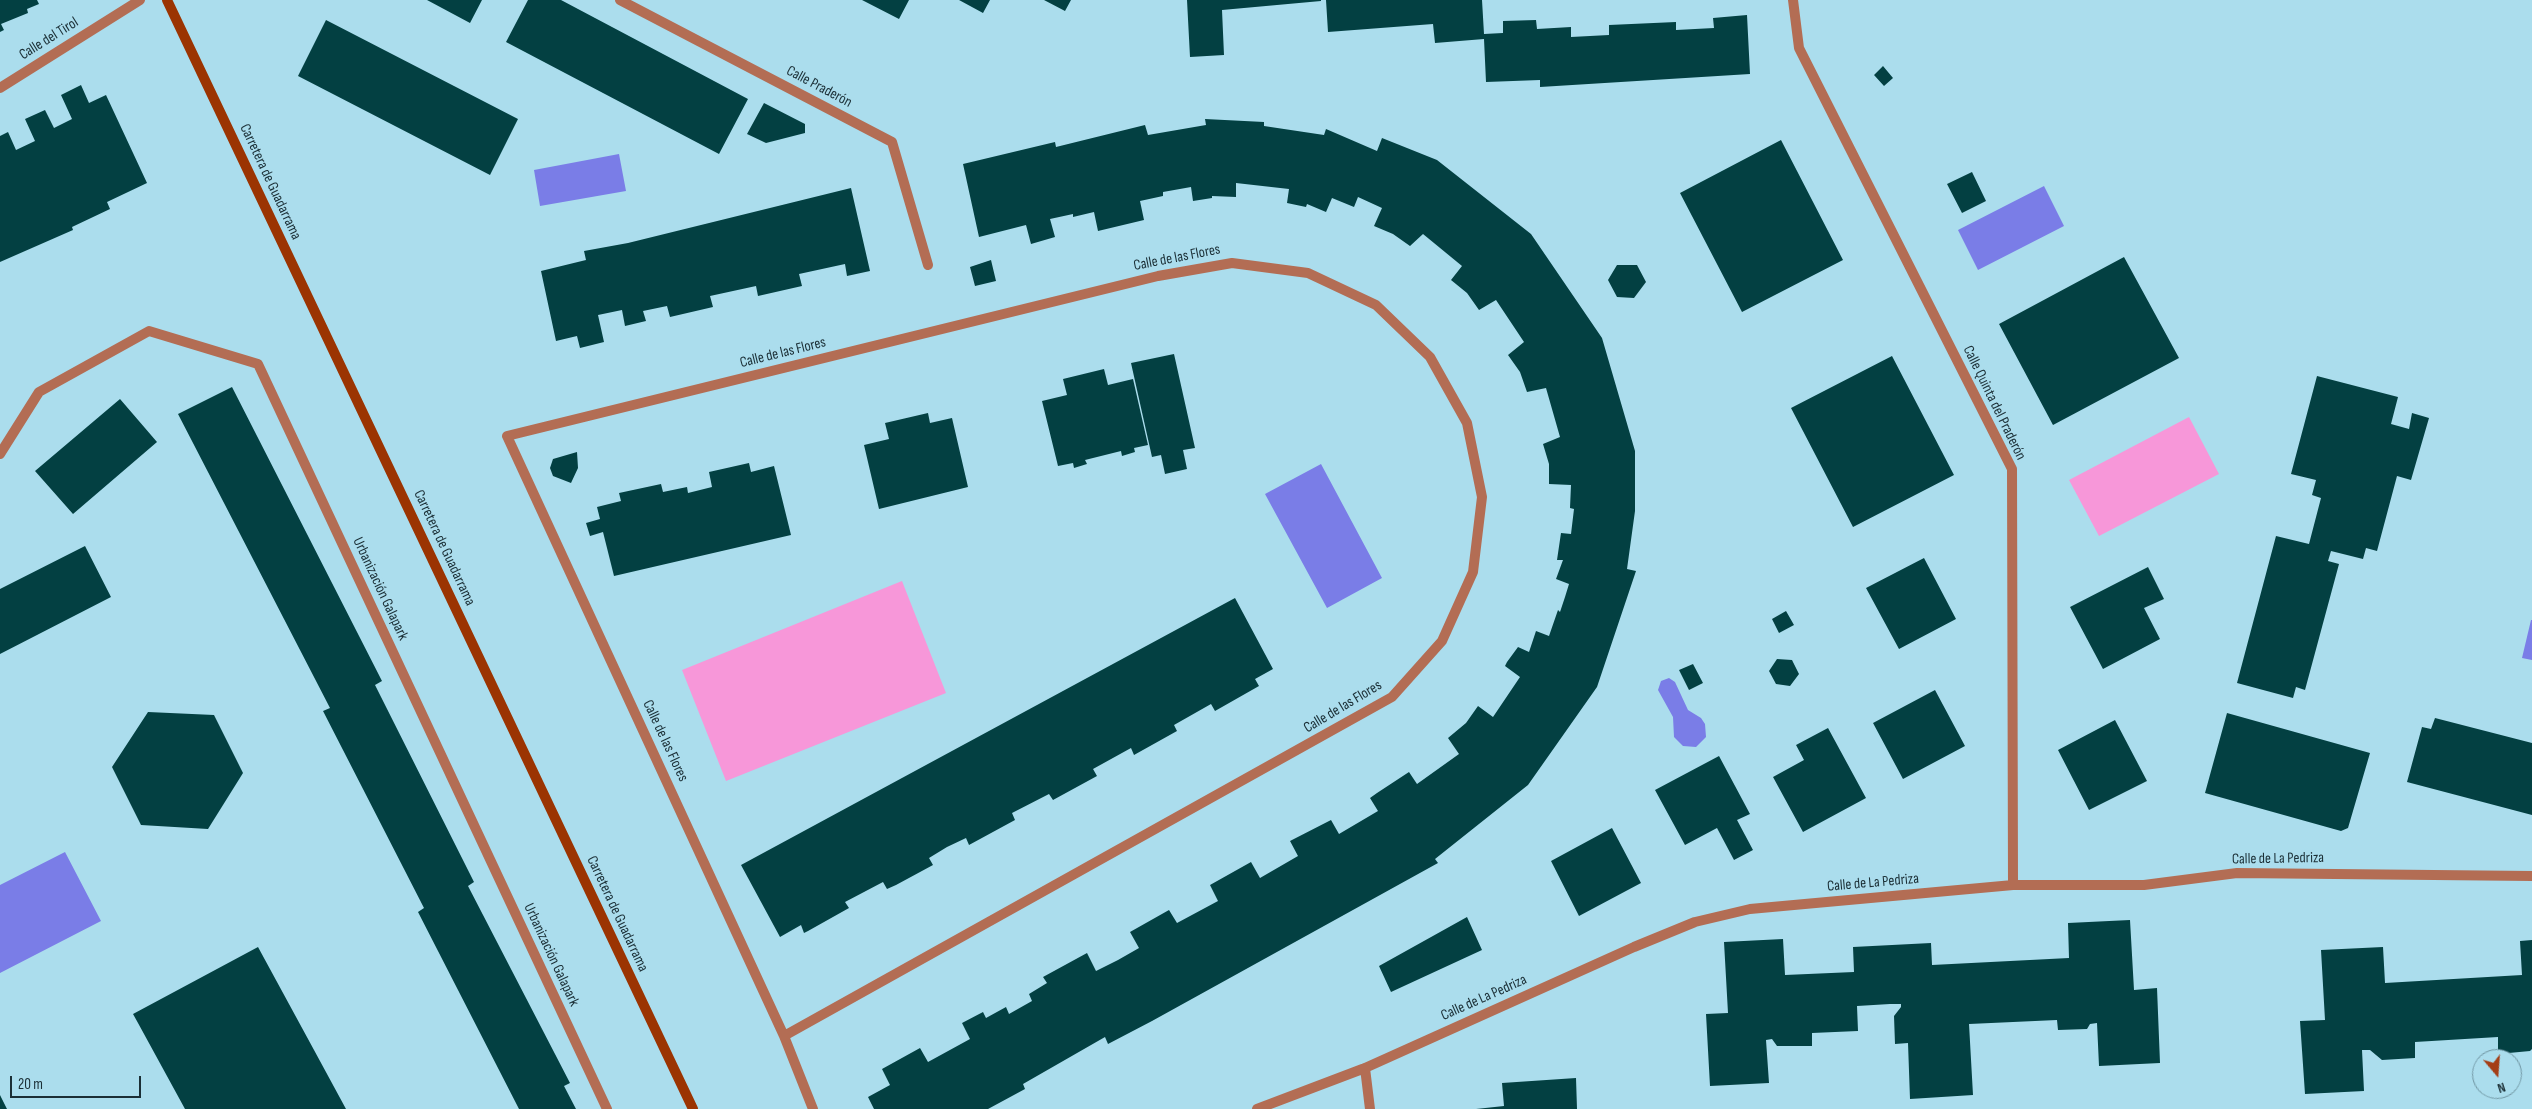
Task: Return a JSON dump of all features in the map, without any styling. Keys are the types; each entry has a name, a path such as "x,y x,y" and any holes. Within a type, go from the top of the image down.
{"main road":[{"name":"Carretera de Guadarrama","path":"167,0 693,1109"}],"street":[{"name":"Calle del Tirol","path":"0,88 140,0"},
{"name":"Calle Praderón","path":"620,0 892,142 928,265"},
{"name":"Calle Quinta del Praderón","path":"1793,0 1799,48 2012,469 2012,885"},
{"name":"Calle de las Flores","path":"784,1036 1392,697 1442,641 1473,572 1482,496 1467,423 1430,357 1376,305 1308,272 1232,263 1158,276 507,436 784,1036 813,1109"},
{"name":"Urbanización Galapark","path":"0,454 39,392 149,331 258,364 607,1109"},
{"name":"Calle de La Pedriza","path":"1257,1109 1365,1068 1634,947 1696,922 1750,909 2012,885 2144,885 2237,873 2532,876"},
{"path":"1365,1068 1370,1109"}],"shaded area":[{"path":"619,154 626,191 540,206 534,170"},
{"path":"2044,186 2064,226 1978,270 1958,230"},
{"path":"2189,417 2219,474 2099,536 2069,480"},
{"path":"1321,464 1382,578 1327,608 1265,494"},
{"path":"902,581 946,693 726,781 682,670"},
{"path":"2532,620 2532,660 2522,658"},
{"path":"1669,678 1675,682 1688,710 1701,718 1705,724 1706,737 1696,747 1683,746 1674,737 1673,717 1658,690 1661,681"},
{"path":"65,852 101,921 0,973 0,885"}],"building":[{"path":"0,0 37,0 39,4 27,9 28,13 1,24 4,30 0,32"},
{"path":"427,0 482,0 470,23"},
{"path":"528,0 561,0 748,99 719,154 506,42"},
{"path":"862,0 909,0 899,19"},
{"path":"959,0 990,0 983,13"},
{"path":"1044,0 1071,0 1065,11"},
{"path":"1187,0 1321,1 1222,10 1224,55 1190,57"},
{"path":"1326,0 1482,0 1484,34 1503,33 1503,21 1536,20 1537,29 1571,27 1571,37 1609,35 1609,25 1676,22 1676,30 1714,28 1713,18 1747,15 1750,74 1540,87 1540,80 1486,82 1484,39 1435,43 1433,24 1328,32"},
{"path":"326,20 518,119 490,175 298,76"},
{"path":"1883,66 1893,78 1884,86 1874,75"},
{"path":"81,85 89,103 106,95 147,183 107,202 110,209 72,227 73,230 0,262 0,136 8,132 16,150 35,141 25,119 45,110 54,128 72,119 61,95"},
{"path":"764,103 805,124 805,133 766,143 747,134"},
{"path":"1205,119 1264,122 1264,126 1324,135 1326,129 1377,151 1382,138 1437,160 1531,234 1602,338 1635,451 1635,511 1627,569 1636,571 1597,687 1528,785 1435,859 1438,863 1108,1044 1105,1037 1023,1084 1025,1089 988,1109 874,1109 868,1097 890,1085 882,1069 920,1048 928,1062 970,1039 962,1023 983,1012 986,1018 1006,1007 1009,1014 1032,1001 1029,994 1047,983 1043,977 1087,953 1096,971 1118,960 1139,948 1130,932 1169,910 1177,923 1218,901 1210,885 1251,862 1260,878 1298,856 1290,841 1331,820 1339,834 1378,811 1370,798 1377,793 1409,772 1417,784 1459,754 1448,738 1466,723 1478,706 1493,717 1520,677 1505,666 1507,662 1518,647 1529,652 1536,631 1549,636 1558,610 1560,612 1569,584 1556,579 1563,560 1557,560 1561,533 1571,534 1574,509 1570,508 1571,485 1549,484 1549,464 1543,444 1560,437 1546,388 1527,392 1520,372 1508,355 1524,342 1496,300 1479,310 1467,293 1451,280 1462,266 1423,234 1410,246 1393,234 1374,226 1382,208 1358,197 1354,207 1332,198 1326,212 1307,204 1306,207 1287,203 1289,189 1236,183 1236,197 1212,196 1212,198 1193,201 1191,187 1163,192 1163,196 1140,201 1144,220 1098,231 1094,212 1073,217 1073,214 1050,219 1055,237 1031,244 1026,225 979,237 963,164 1055,142 1056,147 1145,125 1148,135 1206,125"},
{"path":"1781,140 1843,260 1742,312 1680,193"},
{"path":"1972,172 1986,201 1962,213 1947,184"},
{"path":"851,188 870,271 847,276 845,264 799,274 802,286 758,296 756,286 710,296 713,307 670,317 667,306 643,311 646,321 625,326 622,310 598,315 604,342 580,348 577,336 556,341 541,271 586,260 584,251 628,243"},
{"path":"2124,257 2179,358 2053,425 1999,324"},
{"path":"991,260 996,281 975,286 970,267"},
{"path":"1617,265 1637,265 1646,282 1634,298 1617,297 1608,280"},
{"path":"1174,354 1195,448 1183,450 1187,469 1165,474 1161,455 1152,457 1131,363"},
{"path":"1892,356 1954,475 1853,527 1791,408"},
{"path":"1104,369 1108,385 1133,379 1148,445 1134,448 1135,452 1122,456 1121,451 1085,460 1087,464 1074,468 1073,463 1058,466 1042,401 1067,395 1063,379"},
{"path":"2317,376 2398,397 2391,424 2409,429 2412,413 2429,418 2411,480 2397,476 2377,551 2366,548 2363,559 2331,551 2328,561 2339,564 2305,690 2296,687 2293,698 2237,683 2276,536 2309,544 2321,498 2312,495 2316,480 2291,474"},
{"path":"232,387 382,681 375,685 474,882 468,886 570,1083 564,1086 576,1109 519,1109 418,912 424,908 323,711 330,708 178,414"},
{"path":"120,399 157,442 73,514 35,471"},
{"path":"928,413 930,423 952,418 968,487 879,509 864,445 889,439 885,423"},
{"path":"577,452 578,468 571,483 553,476 550,468 553,459"},
{"path":"749,463 751,472 774,466 791,535 614,576 603,532 590,536 586,523 600,519 597,507 621,501 619,493 661,484 663,492 687,487 688,493 712,487 709,472"},
{"path":"85,546 111,597 0,654 0,589"},
{"path":"1924,558 1956,619 1899,649 1866,588"},
{"path":"2148,567 2164,599 2144,608 2160,639 2103,669 2070,607"},
{"path":"1235,598 1273,669 1255,679 1259,686 1215,711 1211,704 1174,725 1177,731 1134,755 1131,748 1093,769 1097,776 1053,800 1049,794 1012,813 1015,820 969,845 966,838 947,847 929,858 933,865 896,885 887,889 883,882 845,902 849,908 808,931 804,933 801,925 780,937 741,865"},
{"path":"1786,611 1794,625 1779,633 1772,619"},
{"path":"1777,659 1792,660 1799,674 1790,686 1776,684 1769,671"},
{"path":"1693,664 1703,683 1689,690 1679,670"},
{"path":"1935,690 1965,746 1903,779 1873,723"},
{"path":"148,712 214,715 243,773 208,829 141,825 112,767"},
{"path":"2227,713 2370,753 2348,828 2341,831 2205,793"},
{"path":"2435,718 2532,743 2532,815 2407,782 2422,727 2431,729"},
{"path":"2115,720 2147,781 2089,810 2058,750"},
{"path":"1828,728 1866,798 1803,832 1773,777 1804,760 1796,745"},
{"path":"1719,756 1750,814 1737,820 1753,850 1734,860 1717,828 1685,845 1655,790"},
{"path":"1612,828 1641,883 1579,916 1551,861"},
{"path":"1467,917 1482,950 1391,992 1379,966"},
{"path":"2130,920 2134,990 2157,988 2160,1063 2099,1066 2097,1023 2090,1024 2087,1029 2058,1030 2057,1020 1969,1024 1973,1095 1910,1099 1908,1043 1895,1044 1894,1016 1901,1007 1901,1004 1890,1004 1857,1006 1858,1031 1812,1033 1812,1046 1777,1046 1772,1039 1766,1040 1769,1083 1710,1086 1706,1014 1728,1013 1724,942 1783,939 1785,975 1854,972 1853,947 1931,943 1932,965 2069,958 2068,923"},
{"path":"2532,940 2532,1049 2530,1051 2498,1049 2498,1037 2415,1042 2415,1058 2382,1060 2370,1050 2362,1050 2364,1091 2305,1094 2300,1021 2325,1020 2321,950 2383,947 2385,983 2522,975 2520,941"},
{"path":"258,947 346,1109 185,1109 133,1014"},
{"path":"1576,1078 1577,1109 1476,1109 1504,1106 1502,1083"},
{"path":"0,1095 7,1109 0,1109"}]}
